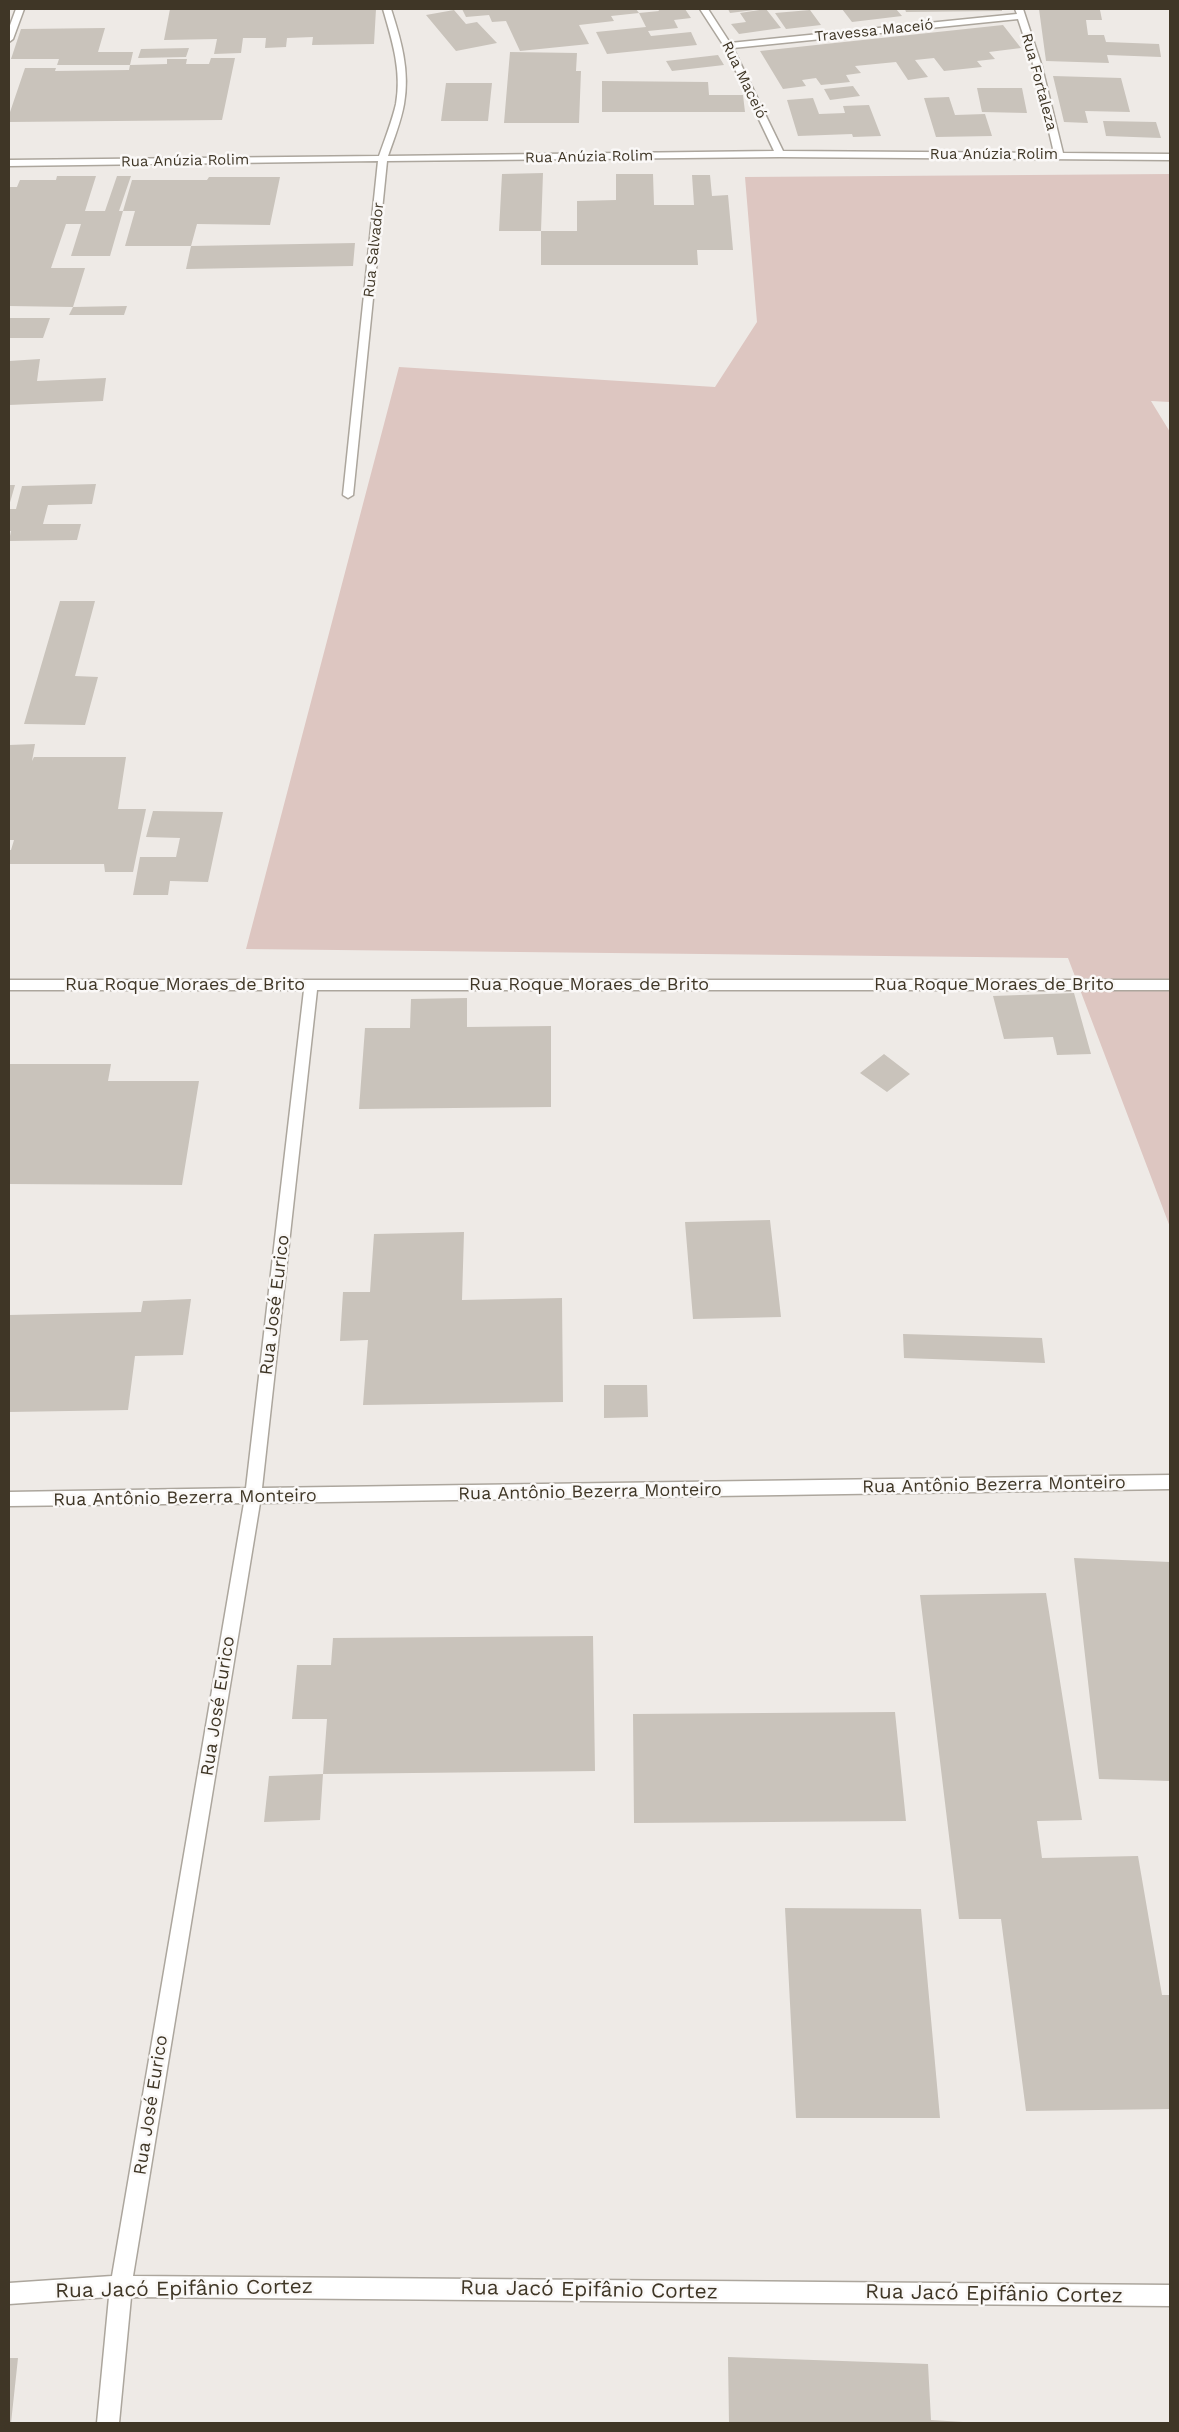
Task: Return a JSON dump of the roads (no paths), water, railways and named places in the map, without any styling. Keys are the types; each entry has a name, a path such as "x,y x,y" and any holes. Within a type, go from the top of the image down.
{"street":[{"path":"9,39 20,9"},
{"name":"Rua Salvador","path":"348,495 383,159 400,104 402,73 399,48 387,9"},
{"name":"Rua Maceió","path":"704,9 728,46 780,154"},
{"name":"Travessa Maceió","path":"728,46 1020,12"},
{"name":"Rua Fortaleza","path":"1020,12 1038,66 1059,156"},
{"name":"Rua Anúzia Rolim","path":"9,163 780,154 1170,157"},
{"name":"Rua Roque Moraes de Brito","path":"9,985 1170,985"},
{"name":"Rua José Eurico","path":"108,2423 121,2286 252,1497 311,986"},
{"name":"Rua Antônio Bezerra Monteiro","path":"9,1500 1170,1482"},
{"name":"Rua Jacó Epifânio Cortez","path":"9,2293 121,2286 1170,2296"}]}
